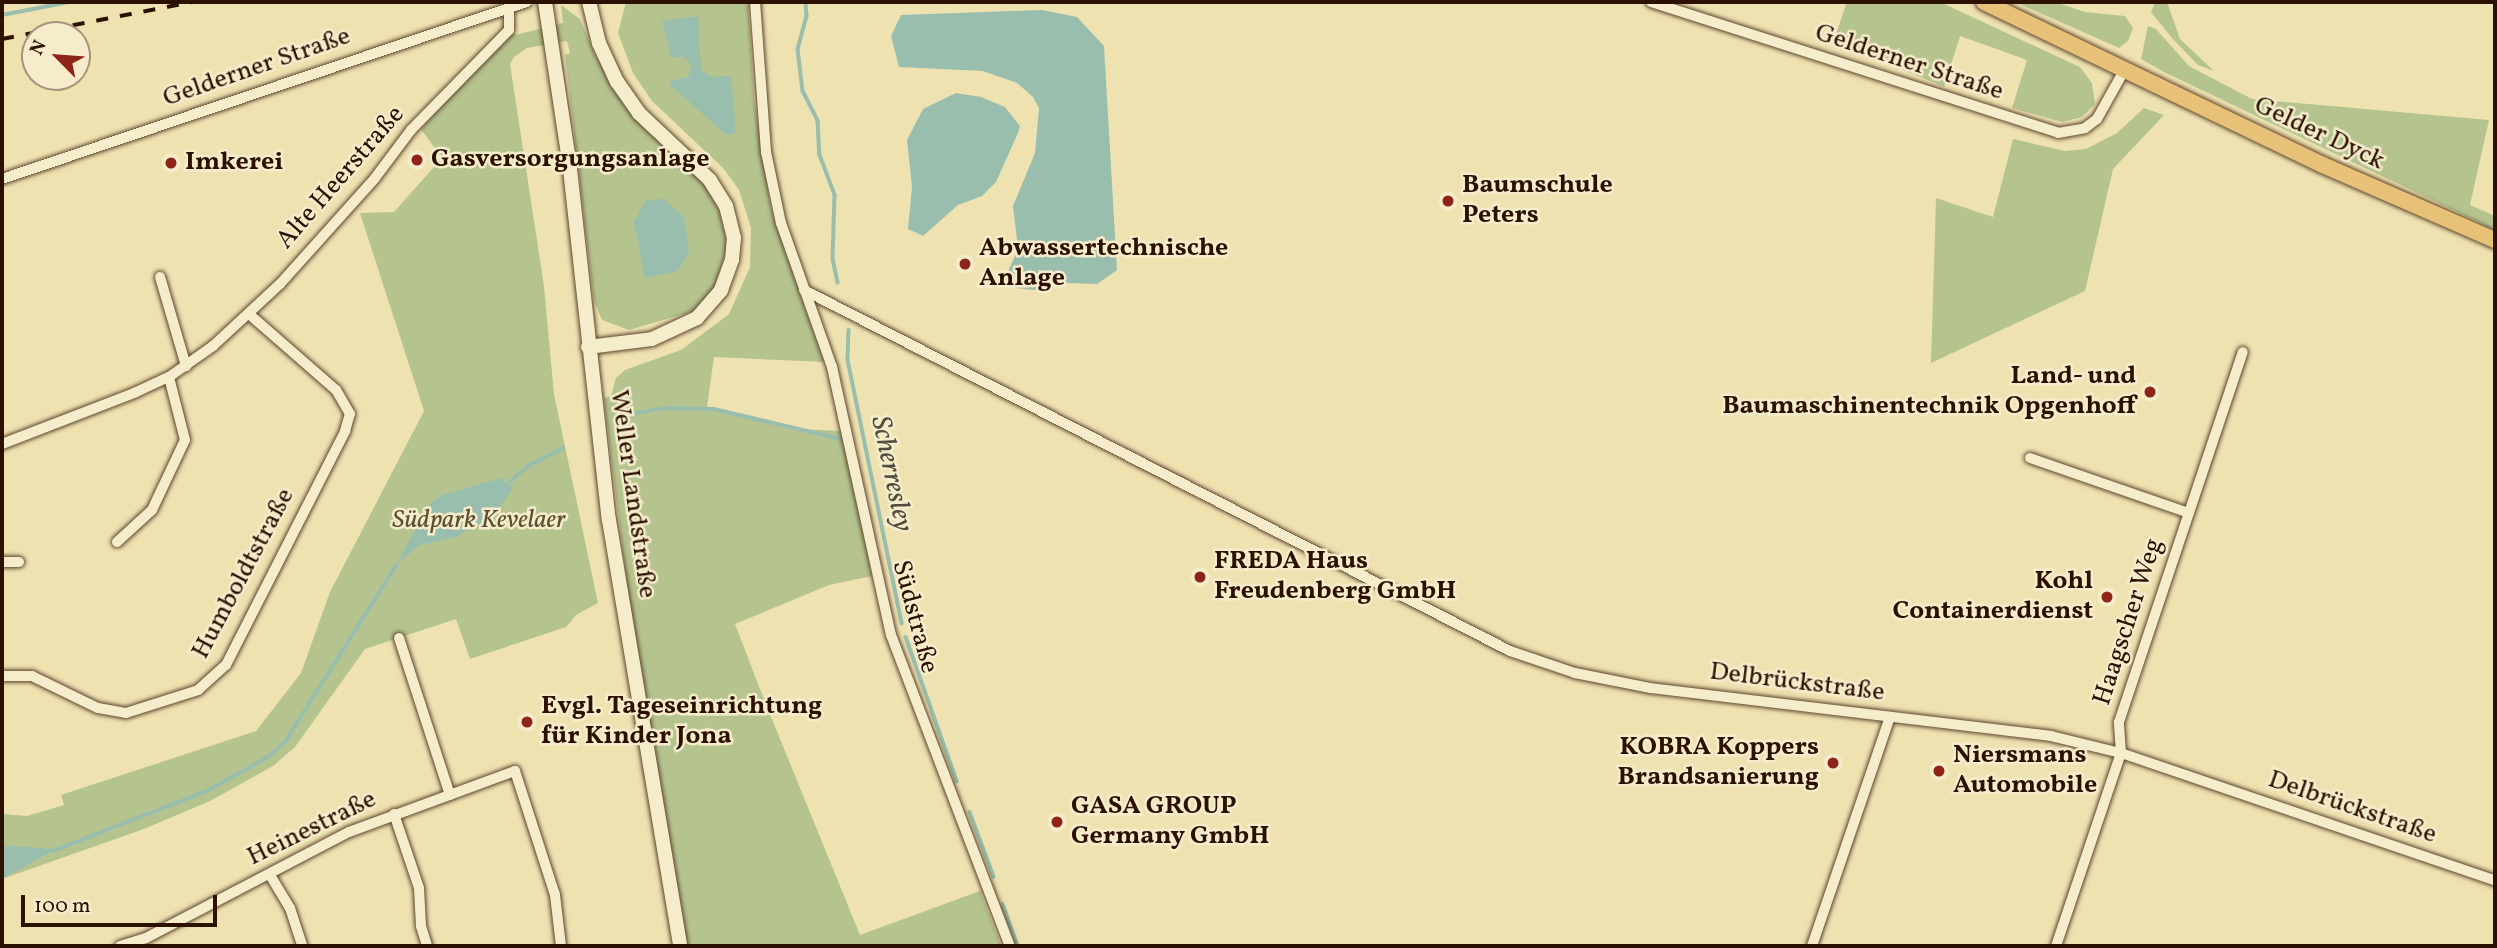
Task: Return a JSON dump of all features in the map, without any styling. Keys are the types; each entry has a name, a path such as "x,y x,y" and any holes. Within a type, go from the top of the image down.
{"main road":[{"name":"Weller Landstraße","path":"545,2 553,46 609,520 680,946"},
{"path":"588,347 652,339 697,318 722,290 732,260 734,237 726,206 710,180 645,120 617,82 600,43 589,2"},
{"name":"Gelder Dyck","path":"1984,2 2323,165 2495,240"}],"street":[{"name":"Gelderner Straße","path":"2,179 527,2"},
{"name":"Südstraße","path":"755,2 766,152 781,223 847,425 891,635 1010,946"},
{"name":"Gelderner Straße","path":"1651,2 2058,133 2085,128 2097,119 2125,69"},
{"name":"Alte Heerstraße","path":"2,444 169,377 250,314 375,178 411,130 509,30 509,8"},
{"path":"160,277 186,366"},
{"name":"Delbrückstraße","path":"804,290 1420,608 1549,664 1650,688 2051,736 2121,753 2495,880"},
{"name":"Humboldtstraße","path":"2,676 32,676 98,708 126,713 198,690 226,665 345,431 350,414 336,390 250,314"},
{"name":"Haagscher Weg","path":"2056,946 2121,753 2119,722 2243,352"},
{"path":"117,542 152,510 185,440 169,377"},
{"name":"Haagscher Weg","path":"2029,458 2189,513"},
{"path":"2,562 19,562"},
{"path":"399,638 450,795"},
{"path":"1812,946 1890,717"},
{"name":"Heinestraße","path":"120,946 147,942 349,832 515,771 555,895 561,946"},
{"path":"394,814 419,888 421,926 427,946"},
{"path":"270,875 290,908 302,946"}],"green space":[{"path":"626,2 748,2 754,99 771,210 824,362 714,357 707,407 797,429 842,431 872,576 829,585 735,624 765,702 860,935 980,891 1001,946 687,946 628,593 604,398 611,396 616,378 625,370 681,350 729,314 750,267 751,228 739,190 724,169 652,101 633,73 618,33"},
{"path":"1847,2 1940,2 2080,67 2092,83 2095,104 2082,117 2062,122 2012,108 2027,60 1960,36 1944,87 1834,40"},
{"path":"2015,2 2055,2 2085,12 2125,16 2133,28 2128,41 2119,48"},
{"path":"2155,2 2167,2 2180,39 2214,71 2198,65 2171,37 2151,12"},
{"name":"Südpark Kevelaer","path":"561,5 580,19 596,57 636,119 706,185 721,214 727,247 715,287 694,311 629,330 602,320 594,301 565,55 570,53 567,41 527,48 514,57 510,64 544,286 554,394 598,603 576,615 566,627 470,659 456,619 365,649 295,747 273,766 210,801 144,829 2,879 2,814 27,816 64,805 61,795 256,731 301,673 330,592 424,411 360,213 394,212 442,158 421,129 513,29 515,35 563,23"},
{"path":"2148,26 2156,29 2189,66 2252,99 2489,120 2470,205 2495,216 2495,230 2141,59"},
{"path":"2144,108 2164,115 2113,169 2085,291 1931,363 1936,198 1993,217 2013,139 2065,151 2086,149 2117,133"}],"shaded area":[{"path":"1042,10 1077,17 1104,46 1117,270 1097,284 1067,283 1033,290 1009,287 1006,276 1018,249 1013,206 1035,153 1039,108 1033,97 1017,83 983,71 899,67 891,36 901,15"},
{"path":"698,16 701,70 711,77 731,76 736,132 732,135 725,134 670,85 670,81 688,77 692,65 683,57 671,57 662,21"},
{"path":"956,93 981,97 1005,107 1020,126 996,182 982,196 958,205 923,236 908,229 912,187 907,140 923,109"},
{"path":"664,199 684,218 689,252 678,271 645,278 634,222 646,200"},
{"path":"501,478 513,488 493,517 456,537 420,545 397,564 427,506 442,495"},
{"path":"2,847 53,851 2,879"}],"waterway":[{"path":"2,15 69,2"},
{"name":"Scherresley","path":"806,2 807,16 798,49 803,91 818,121 820,155 835,195 833,259 838,282"},
{"name":"Scherresley","path":"849,330 848,360 902,624"},
{"path":"626,415 664,408 714,409 841,439"},
{"path":"510,482 528,466 563,448"},
{"path":"53,851 207,791 268,757 285,742 397,564"},
{"name":"Scherresley","path":"906,637 957,781"},
{"name":"Scherresley","path":"970,812 994,877"},
{"name":"Scherresley","path":"1003,904 1018,946"}],"railway":[{"path":"2,39 193,2"}],"place":[{"name":"Gasversorgungsanlage","path":"417,160"},
{"name":"Imkerei","path":"171,163"},
{"name":"Baumschule Peters","path":"1448,201"},
{"name":"Abwassertechnische Anlage","path":"965,264"},
{"name":"Land- und Baumaschinentechnik Opgenhoff","path":"2150,392"},
{"name":"FREDA Haus Freudenberg GmbH","path":"1200,577"},
{"name":"Kohl Containerdienst","path":"2107,597"},
{"name":"Evgl. Tageseinrichtung für Kinder Jona","path":"527,722"},
{"name":"KOBRA Koppers Brandsanierung","path":"1833,763"},
{"name":"Niersmans Automobile","path":"1939,771"},
{"name":"GASA GROUP Germany GmbH","path":"1057,822"}]}
